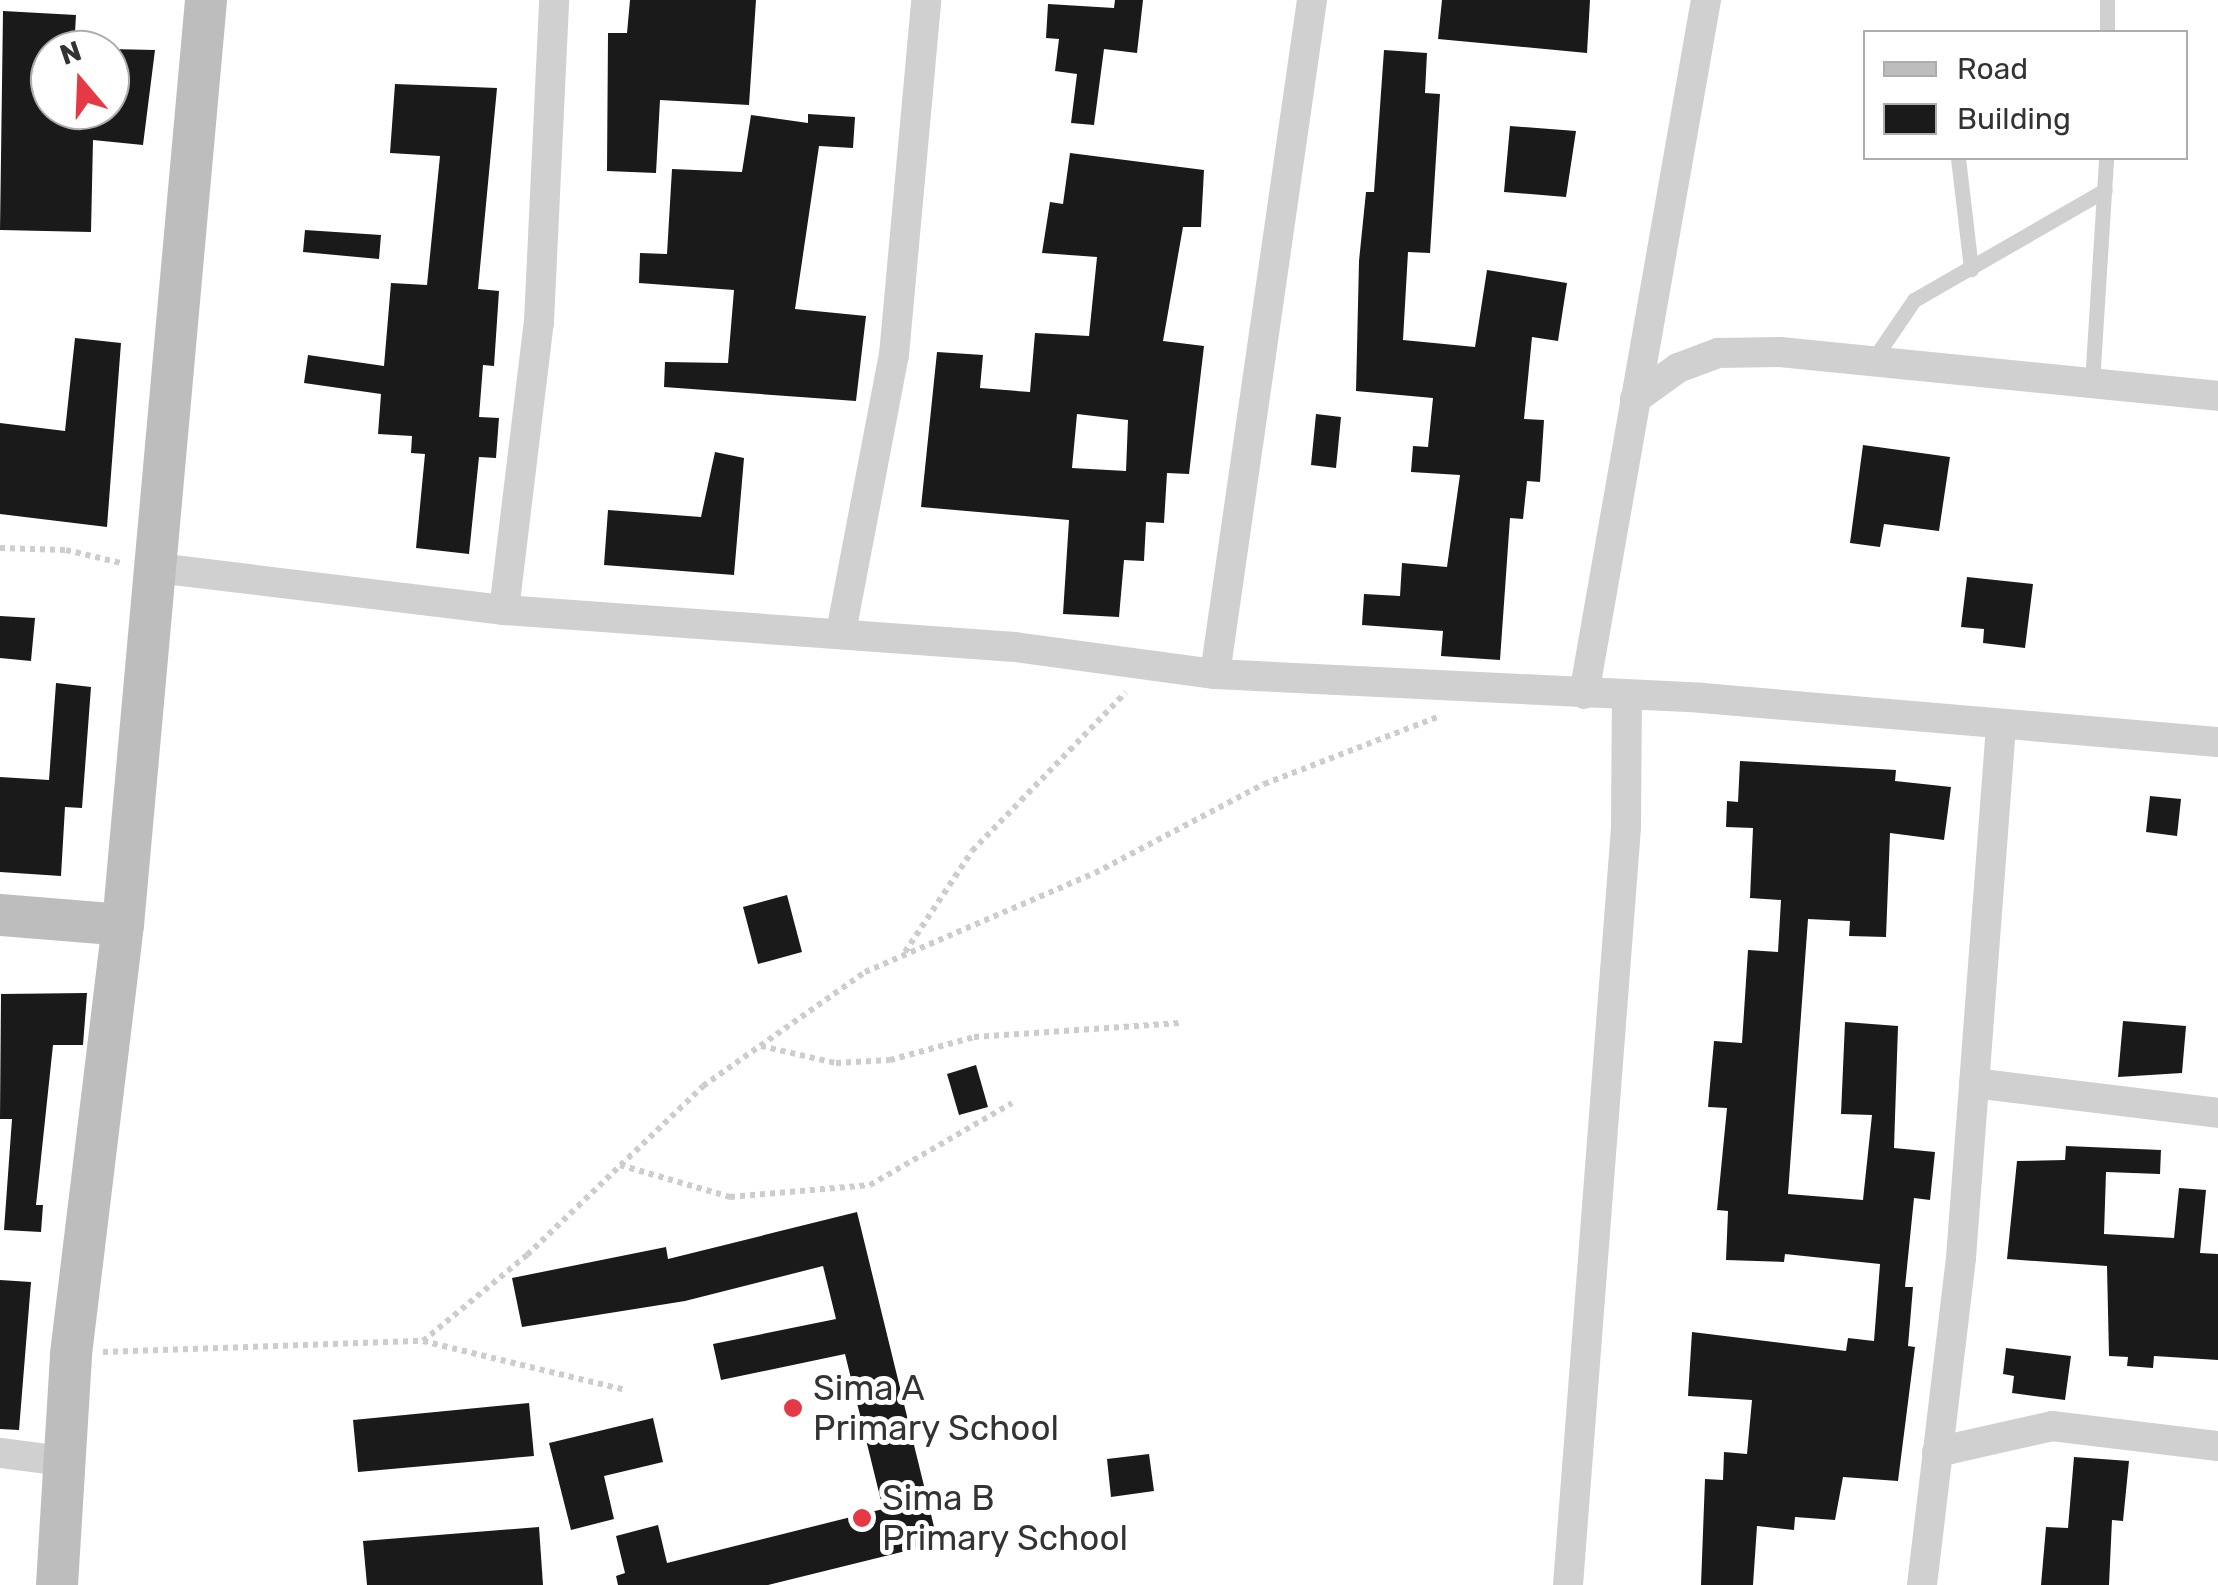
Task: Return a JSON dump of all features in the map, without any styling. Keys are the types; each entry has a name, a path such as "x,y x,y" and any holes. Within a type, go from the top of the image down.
{"street":[{"path":"57,1585 71,1354 123,925 206,0"},
{"path":"504,610 539,322 554,0"},
{"path":"842,632 894,355 926,0"},
{"path":"1215,674 1312,0"},
{"path":"1584,694 1706,0"},
{"path":"1634,398 1678,368 1718,353 1873,360 2218,396"},
{"path":"157,568 504,610 842,632 1215,674 1627,695 2218,742"},
{"path":"1568,1585 1626,826 1627,695"},
{"path":"1922,1585 1974,1082 2001,726"},
{"path":"0,915 123,925"},
{"path":"1974,1082 2218,1113"},
{"path":"1937,1452 2052,1426 2218,1446"},
{"path":"0,1454 63,1461"}],"lane":[{"path":"2107,0 2107,30"},
{"path":"1958,160 1971,269"},
{"path":"2092,383 2106,160"},
{"path":"1873,360 1914,300 2105,190"}],"path":[{"path":"0,548 66,550 157,568"},
{"path":"904,953 972,850 1151,666"},
{"path":"423,1341 528,1256 702,1086 904,953 1080,880 1264,784 1416,728 1492,688"},
{"path":"760,1046 836,1063 890,1060 974,1037 1180,1023"},
{"path":"619,1165 730,1197 870,1184 1012,1103"},
{"path":"71,1354 423,1341 626,1390"}],"building":[{"path":"630,0 756,0 749,105 660,100 656,173 607,171 608,33 627,33"},
{"path":"1115,0 1143,0 1137,53 1104,49 1094,125 1071,123 1077,74 1055,71 1059,39 1046,38 1048,4 1114,8"},
{"path":"1442,0 1590,0 1587,53 1438,39"},
{"path":"3,11 76,15 75,30 30,30 30,130 130,130 130,49 155,50 143,145 93,140 91,232 0,230"},
{"path":"1384,50 1427,53 1425,93 1440,94 1430,253 1408,252 1403,340 1475,347 1487,270 1567,283 1558,341 1532,337 1524,419 1544,420 1540,482 1527,481 1523,519 1510,518 1500,660 1441,656 1443,631 1362,625 1364,594 1400,596 1402,563 1447,567 1460,475 1411,472 1413,446 1428,447 1433,398 1356,391 1359,261 1366,192 1374,192"},
{"path":"395,84 497,88 478,289 499,291 494,366 483,365 479,417 499,418 496,458 479,457 469,554 416,548 425,454 411,453 412,436 378,434 381,394 304,383 308,355 384,366 391,283 427,285 440,156 390,153"},
{"path":"808,114 855,117 853,148 819,146 795,309 866,316 856,401 664,387 665,362 728,363 734,290 639,283 640,253 667,254 672,169 742,172 751,115 808,123"},
{"path":"1510,126 1576,131 1566,197 1504,192"},
{"path":"1070,153 1204,170 1201,227 1183,227 1163,341 1204,346 1189,474 1167,473 1164,523 1146,522 1144,561 1124,560 1119,617 1063,614 1069,520 921,507 937,352 983,355 980,388 1030,392 1035,333 1089,336 1097,257 1042,253 1050,202 1063,204","holes":["1077,414 1128,420 1126,471 1072,468"]},
{"path":"305,230 381,235 379,259 303,252"},
{"path":"75,338 121,343 107,527 0,514 0,423 65,431"},
{"path":"1316,414 1341,417 1336,468 1311,465"},
{"path":"1863,445 1950,457 1939,531 1884,524 1880,547 1850,543"},
{"path":"715,452 744,458 734,575 604,565 608,510 701,517"},
{"path":"1967,577 2033,584 2025,648 1983,643 1984,629 1961,627"},
{"path":"0,616 35,618 31,661 0,658"},
{"path":"56,683 91,687 82,808 65,807 61,876 0,872 0,777 49,780"},
{"path":"1740,761 1896,770 1895,781 1951,787 1944,840 1890,833 1886,937 1849,936 1850,921 1808,919 1788,1194 1863,1200 1872,1115 1841,1114 1845,1022 1898,1026 1894,1148 1935,1152 1930,1200 1914,1198 1905,1287 1913,1287 1908,1346 1915,1347 1898,1481 1843,1477 1835,1520 1795,1517 1794,1530 1757,1526 1753,1585 1701,1585 1705,1479 1723,1480 1724,1452 1747,1454 1752,1400 1688,1396 1692,1332 1846,1351 1848,1338 1874,1341 1880,1264 1785,1254 1784,1262 1726,1260 1728,1211 1717,1210 1727,1108 1708,1107 1714,1041 1742,1043 1748,950 1778,952 1781,900 1750,898 1753,828 1726,827 1727,801 1738,802"},
{"path":"2150,796 2181,799 2177,836 2146,832"},
{"path":"787,895 802,952 758,964 743,907"},
{"path":"87,993 83,1045 53,1045 36,1205 43,1205 41,1232 4,1230 12,1119 0,1119 1,994"},
{"path":"2123,1021 2186,1026 2182,1073 2118,1077"},
{"path":"976,1065 988,1107 959,1115 947,1074"},
{"path":"2066,1146 2161,1150 2160,1174 2106,1172 2104,1234 2174,1238 2179,1188 2206,1190 2200,1253 2218,1254 2218,1360 2154,1356 2153,1368 2127,1366 2128,1357 2109,1356 2107,1266 2007,1259 2017,1161 2065,1160"},
{"path":"857,1212 938,1543 768,1585 618,1585 616,1576 625,1573 616,1536 658,1525 667,1563 883,1509 845,1354 721,1380 713,1344 836,1319 823,1266 685,1301 522,1327 512,1278 666,1247 668,1259"},
{"path":"0,1280 31,1282 19,1430 0,1429"},
{"path":"2006,1348 2071,1356 2065,1400 2012,1393 2014,1376 2003,1374"},
{"path":"529,1403 534,1456 358,1472 353,1420"},
{"path":"653,1418 663,1462 604,1476 614,1519 571,1530 549,1443"},
{"path":"1149,1454 1154,1491 1111,1497 1107,1459"},
{"path":"2074,1457 2129,1461 2123,1521 2112,1520 2109,1585 2041,1585 2046,1527 2068,1528"},
{"path":"539,1527 543,1585 367,1585 363,1541"}],"place":[{"name":"Sima A Primary School","path":"793,1408"},
{"name":"Sima B Primary School","path":"862,1518"}]}
